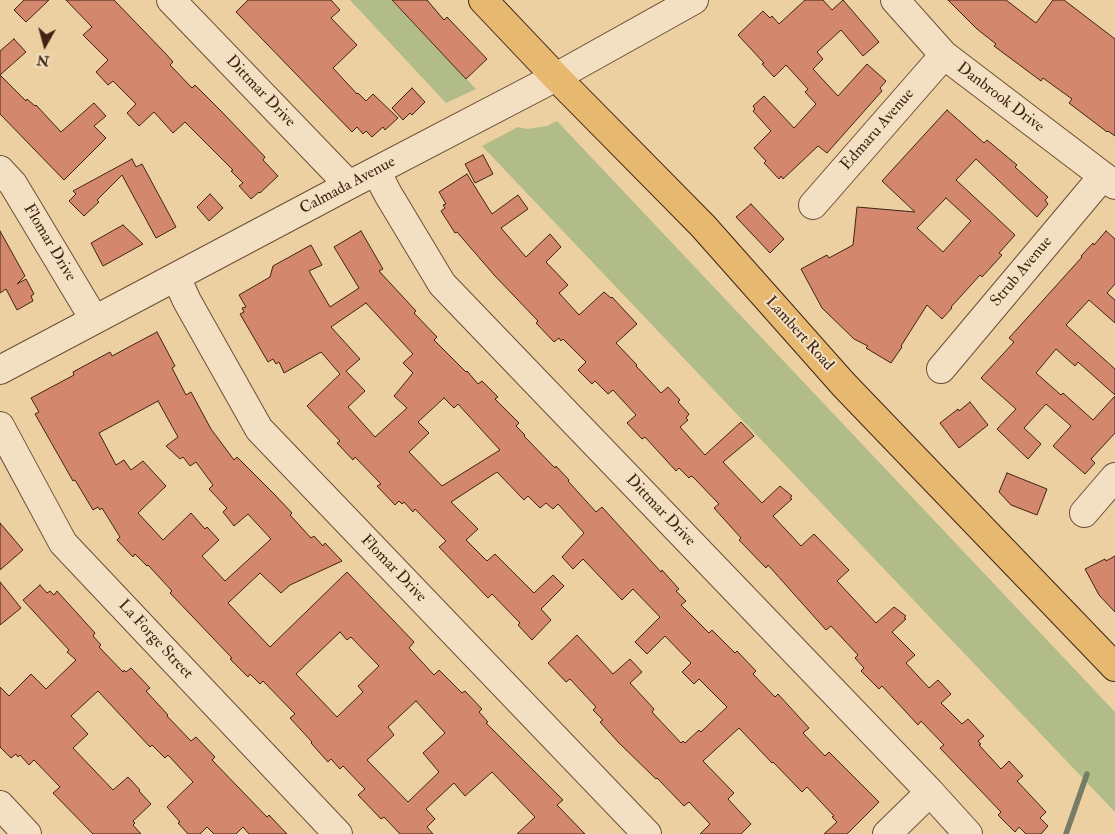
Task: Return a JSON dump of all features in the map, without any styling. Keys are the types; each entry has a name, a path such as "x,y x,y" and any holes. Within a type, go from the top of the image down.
{"main road":[{"name":"Lambert Road","path":"483,0 556,78 703,226 844,385 1115,667"}],"street":[{"name":"Dittmar Drive","path":"171,0 349,185"},
{"name":"Calmada Avenue","path":"0,370 349,185 556,78 694,0"},
{"name":"Danbrook Drive","path":"895,0 944,55 1109,181"},
{"name":"Edmaru Avenue","path":"813,205 944,55"},
{"name":"Flomar Drive","path":"0,170 13,184 94,319"},
{"name":"Dittmar Drive","path":"376,171 442,284 930,792 968,834"},
{"name":"Strub Avenue","path":"941,369 1109,181"},
{"name":"Flomar Drive","path":"176,277 187,301 259,429 647,834"},
{"name":"La Forge Street","path":"0,426 63,543 338,834"},
{"path":"1084,513 1115,477"},
{"path":"887,834 930,792"},
{"path":"0,805 28,834"}],"green space":[{"path":"350,0 391,0 476,89 446,103"},
{"path":"557,121 1115,712 1115,812 482,146 518,127 527,129 547,126"}],"building":[{"path":"24,0 49,0 26,22 14,10"},
{"path":"66,0 114,0 166,54 173,62 170,65 192,88 195,85 265,157 263,160 278,176 251,199 239,186 243,183 231,171 233,170 185,122 173,133 154,112 139,126 127,113 136,104 113,81 108,85 96,72 108,60 83,35 92,27"},
{"path":"248,0 331,0 340,10 331,18 357,45 333,68 366,101 373,94 398,118 385,130 383,127 372,137 366,131 363,134 357,127 352,132 236,12"},
{"path":"392,0 427,0 444,20 447,17 487,59 466,79"},
{"path":"805,0 823,0 832,10 843,0 879,42 863,56 841,30 817,52 823,59 813,69 838,96 867,64 886,81 880,88 882,91 827,153 818,146 783,179 781,176 779,179 764,163 766,161 754,148 771,131 753,111 755,109 753,106 764,96 794,128 816,104 805,92 808,89 786,65 774,77 762,64 764,63 738,35 763,11 770,18 772,16 779,24"},
{"path":"948,0 1006,0 1036,23 1053,0 1064,0 1115,39 1115,136 1069,103 1072,99 1043,78 1041,81 994,46 996,44 977,29"},
{"path":"14,39 26,52 0,75 0,51"},
{"path":"0,75 26,101 27,99 36,105 61,132 94,103 106,116 94,126 106,138 64,180 0,114"},
{"path":"412,88 425,102 412,115 410,113 403,120 392,108"},
{"path":"947,110 984,143 987,140 1017,165 1015,167 1048,197 1045,200 1048,204 1037,217 976,159 956,180 1015,235 999,253 1002,255 982,277 980,275 942,319 927,305 891,363 866,348 868,346 854,339 822,308 801,269 827,255 829,258 853,245 857,207 915,212 882,181","holes":["946,198 971,221 943,252 917,228"]},
{"path":"483,155 493,174 475,183 465,164"},
{"path":"132,159 136,167 142,164 176,227 156,238 122,175 84,216 69,201 76,194 73,191"},
{"path":"467,174 492,214 518,195 528,209 501,228 526,257 550,234 561,247 546,262 568,285 559,293 579,315 604,292 612,297 637,324 616,343 661,393 668,387 680,400 678,402 689,414 686,418 688,420 680,427 705,455 741,422 754,436 723,462 762,503 780,486 792,496 790,498 792,499 773,516 801,546 814,534 849,570 837,581 876,623 894,607 906,616 904,618 906,619 892,632 915,655 906,663 929,688 938,680 951,694 941,703 962,724 968,719 984,736 978,741 981,744 979,745 1001,769 1009,761 1023,776 1017,781 1046,812 1040,818 1048,826 1041,834 1026,834 1019,827 1015,832 998,815 1001,812 940,748 944,745 921,721 918,725 882,686 879,689 861,671 864,668 855,658 858,655 831,626 826,630 768,565 766,568 739,540 741,538 714,508 719,504 693,477 689,478 679,468 676,471 645,437 642,439 627,423 636,415 613,390 608,394 595,381 592,384 578,370 586,362 563,339 561,341 559,338 554,342 536,323 538,321 495,276 457,232 455,233 441,211 445,208 443,205 446,204 439,192"},
{"path":"210,194 223,208 209,221 197,207"},
{"path":"751,204 784,239 770,253 736,217"},
{"path":"123,225 143,244 103,266 91,243"},
{"path":"0,231 25,276 17,284 26,279 34,294 31,296 33,301 17,310 6,289 0,293"},
{"path":"361,231 383,269 379,271 437,337 434,340 478,384 482,381 498,397 495,399 519,423 516,426 524,436 555,468 556,466 596,512 602,507 661,572 662,570 679,589 676,591 686,601 681,605 709,633 712,630 735,653 737,651 756,671 753,674 775,697 778,694 809,728 803,733 825,756 829,752 879,802 847,834 824,834 837,822 832,817 834,816 807,787 802,792 739,728 703,761 734,793 728,799 751,824 741,834 700,834 710,824 689,802 684,806 619,743 600,722 603,720 593,710 596,707 570,679 566,682 548,663 577,635 613,674 630,659 642,672 630,683 654,709 652,712 681,743 683,741 685,743 699,730 701,732 727,707 699,679 694,684 682,672 691,663 665,636 647,654 635,642 660,617 633,589 622,600 583,559 573,569 562,557 584,533 558,504 553,509 546,503 540,508 528,496 524,500 497,472 451,502 478,529 466,540 487,561 495,554 534,593 553,575 564,586 541,609 551,620 532,640 518,625 520,623 492,594 488,598 439,547 446,541 415,509 413,512 404,502 402,504 399,501 395,505 377,486 381,484 355,457 353,460 337,443 340,441 307,406 340,374 321,352 284,373 279,362 276,364 273,359 268,362 240,314 244,312 242,308 246,307 239,295 270,277 273,266 311,245 322,265 309,271 330,307 359,288 334,247","holes":["366,303 413,354 403,363 413,373 394,396 407,408 375,437 348,407 365,391 346,371 360,359 331,327","444,398 454,408 458,404 500,450 442,486 409,452 429,433 418,422"]},
{"path":"1106,231 1115,239 1115,284 1107,293 1115,300 1115,323 1089,300 1066,325 1115,369 1115,395 1078,362 1075,366 1056,349 1036,373 1061,395 1063,393 1093,420 1115,396 1115,433 1091,459 1095,463 1085,474 1053,446 1071,426 1046,404 1024,428 1041,444 1028,459 997,429 1016,409 981,378 1014,342 1009,338 1081,256"},
{"path":"157,332 175,366 172,368 186,395 191,392 211,429 234,460 237,457 275,495 311,538 314,536 323,546 325,543 342,561 290,585 281,593 260,573 228,603 270,647 347,572 414,642 409,648 434,675 439,670 462,693 465,691 482,709 479,712 488,722 486,723 563,800 557,805 585,834 517,834 535,817 492,772 465,796 454,783 426,809 435,819 427,827 433,834 400,834 384,817 381,819 358,795 365,789 343,766 340,769 331,759 328,762 290,718 295,714 263,681 260,684 250,674 248,677 170,593 172,591 148,565 135,554 133,557 117,540 120,537 102,508 100,510 98,507 93,510 75,480 73,481 35,414 39,412 31,398 74,375 73,372 110,352 112,356","holes":["158,401 178,437 166,446 180,459 183,457 190,466 196,462 213,485 209,489 227,508 223,512 234,526 248,514 271,539 225,581 202,556 219,540 207,527 205,529 191,513 163,540 138,513 166,486 143,461 131,470 124,460 116,465 99,433","340,632 347,640 351,637 379,666 358,686 363,692 337,717 296,674","416,701 445,733 423,753 439,772 408,802 367,760 394,735 388,727"]},
{"path":"970,402 988,425 959,448 940,423"},
{"path":"1007,473 1047,489 1037,515 1011,505 999,492"},
{"path":"0,523 23,550 0,570"},
{"path":"1115,556 1115,612 1099,595 1085,569"},
{"path":"0,582 21,608 0,625"},
{"path":"40,585 47,593 50,591 54,595 57,591 95,633 93,636 101,645 99,647 123,672 131,668 150,688 146,691 167,716 191,741 196,737 215,757 212,760 267,817 269,815 287,834 249,834 243,827 236,834 214,834 207,827 200,834 188,834 167,807 193,782 168,755 165,758 152,745 150,747 98,691 71,716 88,734 73,748 113,790 128,777 140,790 151,804 133,821 135,823 133,825 141,834 93,834 53,793 60,787 34,760 29,765 20,755 18,757 16,754 11,758 0,747 0,687 9,696 31,674 46,689 76,660 23,600"}],"waterway":[{"path":"1066,834 1087,774"}]}
